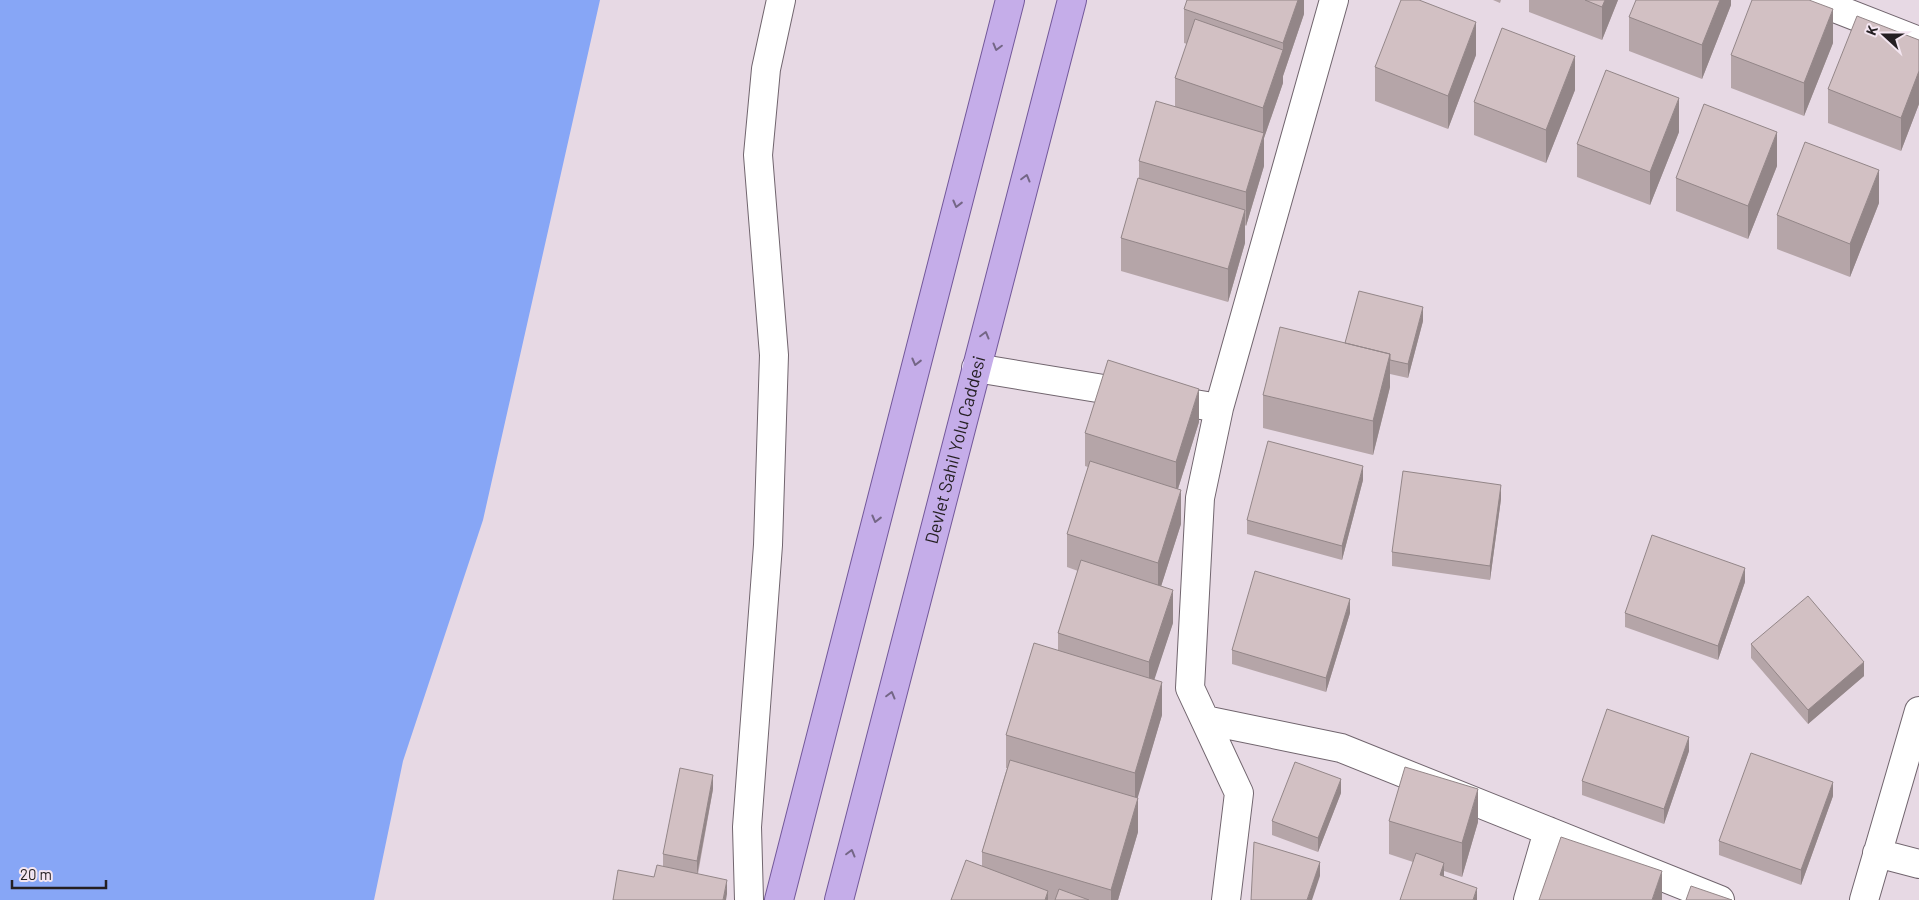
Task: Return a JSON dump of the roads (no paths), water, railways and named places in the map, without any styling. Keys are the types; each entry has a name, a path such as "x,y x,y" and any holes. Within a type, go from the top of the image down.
{"main road":[{"path":"779,900 1010,0"},
{"name":"Devlet Sahil Yolu Caddesi","path":"838,900 1072,0"}],"street":[{"path":"749,900 747,827 768,545 774,354 758,155 766,69 781,0"},
{"path":"1226,900 1240,793 1190,688 1200,498 1219,408 1334,0"},
{"path":"1814,0 1919,41"},
{"path":"976,368 1219,408"},
{"path":"1864,900 1919,712"},
{"path":"1206,720 1341,748 1720,900"},
{"path":"1528,900 1548,831"},
{"path":"1877,854 1919,864"}],"water":[{"path":"0,0 600,0 483,520 403,761 374,900 0,900"}]}
